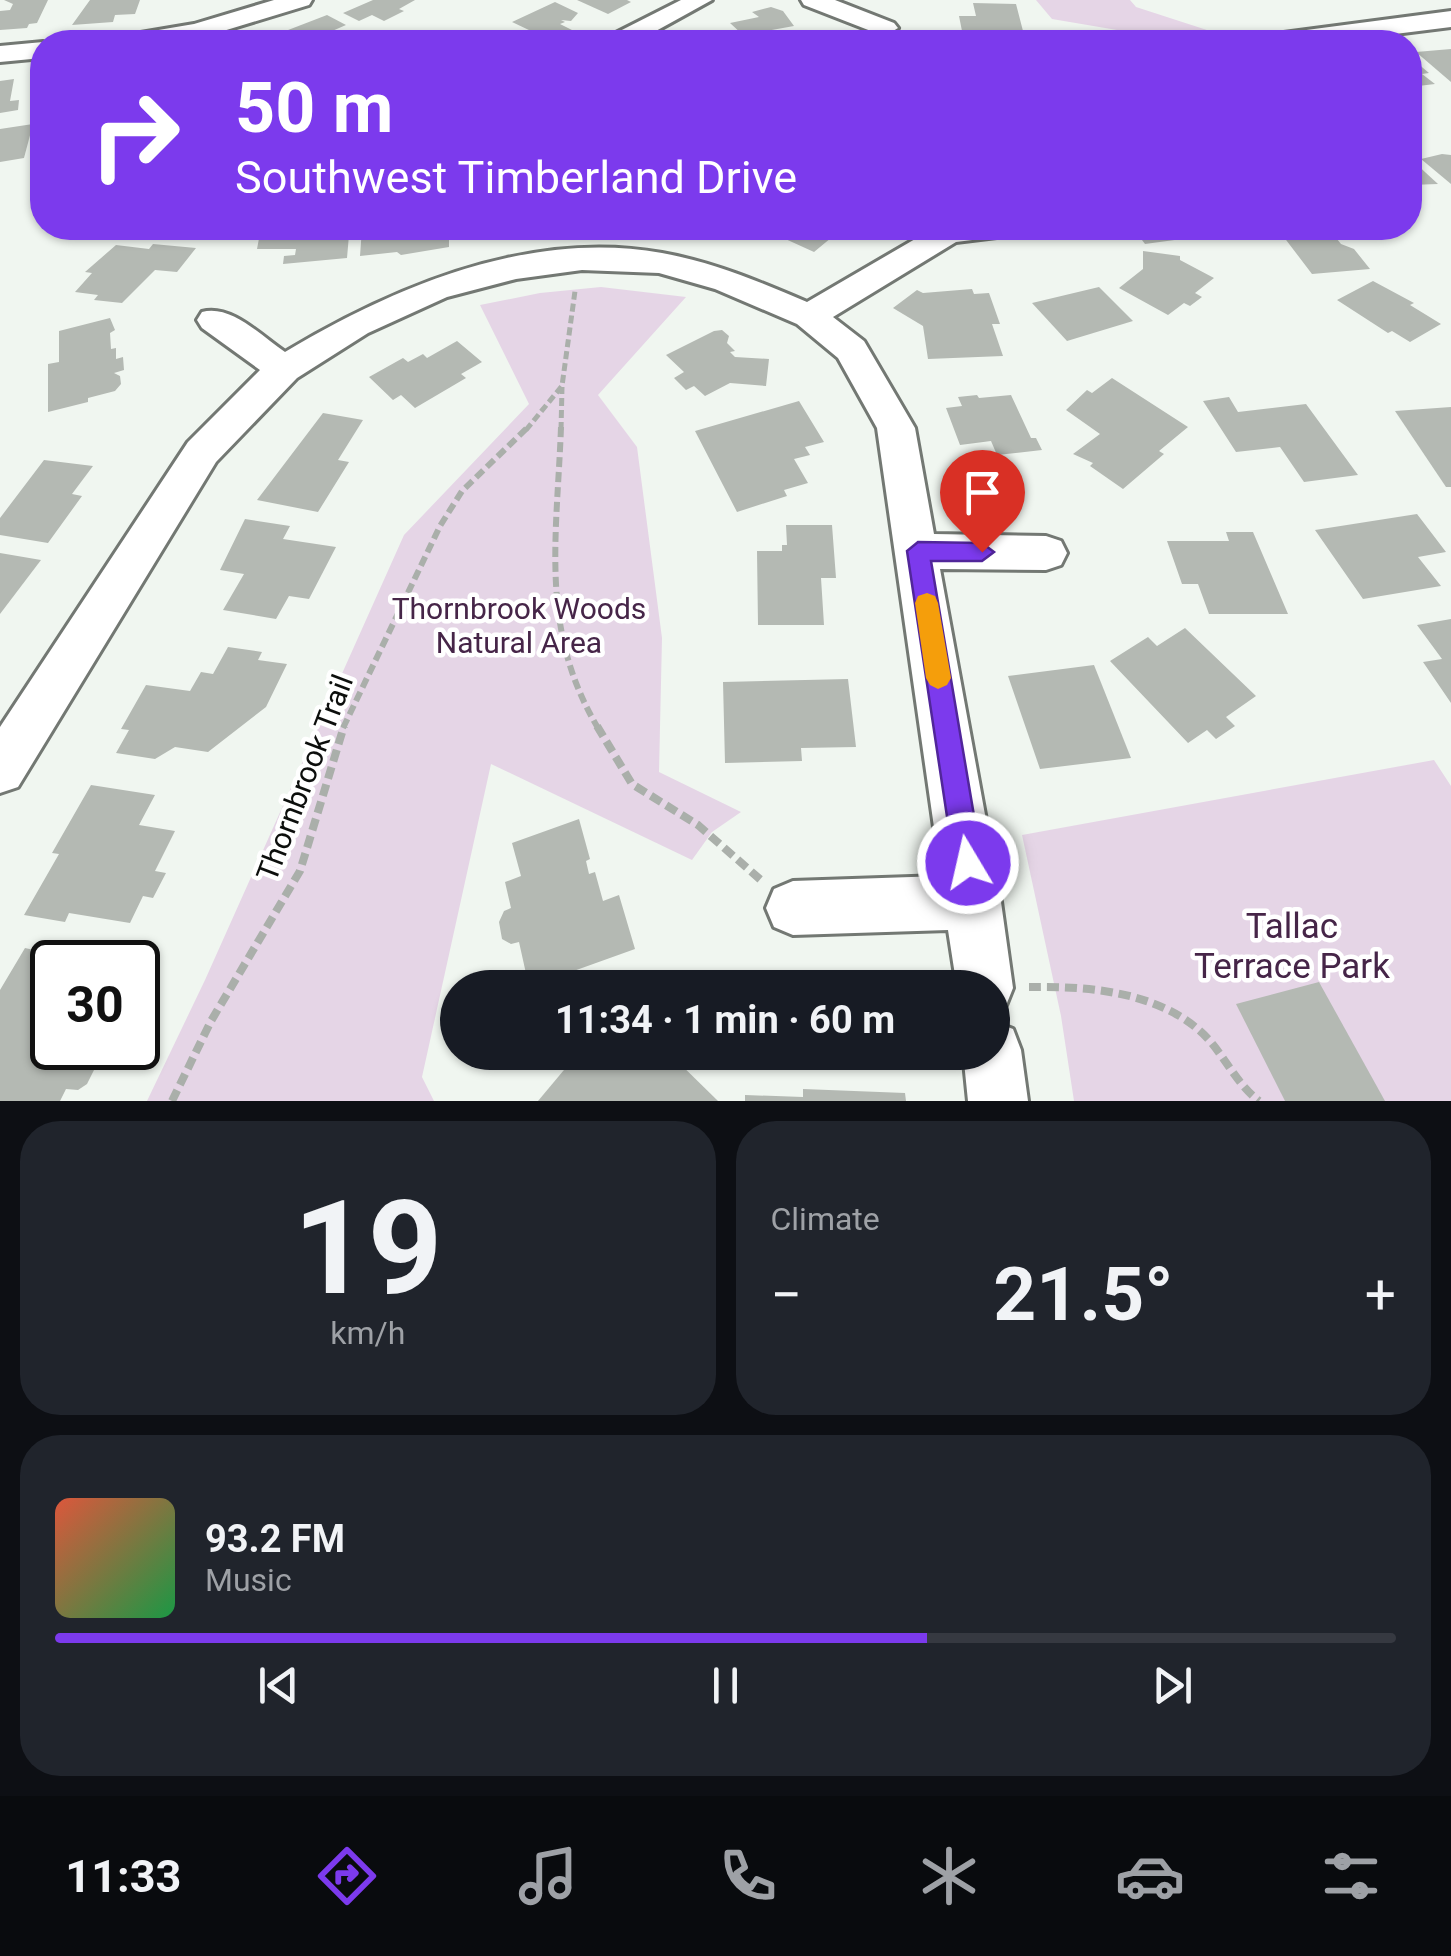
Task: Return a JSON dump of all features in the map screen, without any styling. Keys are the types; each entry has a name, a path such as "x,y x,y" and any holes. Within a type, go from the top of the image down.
{"street":[{"path":"218,30 300,0"},
{"path":"641,30 700,0"},
{"path":"812,0 885,28"},
{"path":"1367,30 1451,19"},
{"path":"0,54 30,51"},
{"path":"809,316 936,240"},
{"path":"0,770 202,452 284,369 356,324 435,289 516,268 582,260 660,264 726,281 809,316 851,350 896,428 974,902 993,970"},
{"path":"214,320 284,369"},
{"path":"918,551 1046,553"},
{"path":"792,908 974,902"},
{"path":"994,1070 998,1101"}],"path":[{"path":"582,260 562,386 556,593 557,620 568,667 587,709 632,784 698,825 792,908"},
{"name":"Thornbrook Trail","path":"172,1101 210,1021 300,871 346,719 440,526 462,491 522,434 562,386"},
{"path":"1010,988 1087,988 1123,994 1163,1008 1204,1035 1243,1096 1259,1101"}],"green space":[{"path":"1036,0 1130,0 1136,7 1207,30 1117,30 1052,19"},
{"name":"Thornbrook Woods Natural Area","path":"601,287 686,297 598,395 637,447 662,638 659,772 741,812 712,832 692,860 491,764 446,970 440,970 440,995 422,1077 434,1101 147,1101 404,535 529,404 480,305 540,293"},
{"name":"Tallac Terrace Park","path":"1434,760 1451,786 1451,1101 1074,1101 1061,1016 1022,835"}],"building":[{"path":"4,0 48,0 37,23 27,28 0,30 0,11 10,10 13,4"},
{"path":"90,0 140,0 135,14 115,15 113,22 72,25"},
{"path":"373,0 415,0 384,21 372,15 359,21 343,13"},
{"path":"577,0 627,0 631,2 608,14"},
{"path":"555,2 578,13 571,21 561,20 565,22 560,24 572,30 529,30 512,22"},
{"path":"973,3 1016,4 1023,30 962,30 959,16 976,16"},
{"path":"771,7 783,11 794,26 738,30 730,23 759,17 752,12"},
{"path":"327,15 346,25 335,30 288,30"},
{"path":"1451,49 1451,82 1422,57 1422,51"},
{"path":"1422,74 1435,84 1422,86"},
{"path":"14,79 10,101 19,100 18,110 0,113 0,81"},
{"path":"30,124 24,158 0,162 0,129"},
{"path":"1451,155 1451,184 1422,160"},
{"path":"1422,169 1438,184 1422,185"},
{"path":"259,240 349,240 347,258 283,264 284,256 295,255 296,249 257,249"},
{"path":"361,240 449,240 449,247 401,255 397,252 360,256"},
{"path":"788,240 828,240 814,252"},
{"path":"1142,240 1175,240 1145,244"},
{"path":"1286,240 1338,240 1354,249 1370,269 1312,274"},
{"path":"153,244 196,248 177,272 155,270 122,303 94,300 98,295 75,292 92,273 85,272 116,245 149,249"},
{"path":"1143,251 1180,256 1180,260 1214,278 1195,293 1202,297 1190,306 1184,303 1168,315 1119,288 1143,269"},
{"path":"1373,281 1414,303 1410,305 1441,324 1410,342 1392,331 1388,333 1337,300"},
{"path":"1099,287 1133,321 1067,341 1032,303"},
{"path":"972,289 974,294 989,293 1000,324 992,324 1003,356 928,359 923,326 893,308 917,290 923,293"},
{"path":"110,318 115,330 110,333 111,349 116,348 116,359 123,357 124,370 114,373 120,376 121,384 115,391 88,398 88,402 48,412 48,364 59,362 59,331"},
{"path":"722,330 729,336 727,343 735,357 769,359 766,386 730,383 705,396 694,386 686,390 674,378 684,372 666,355"},
{"path":"457,341 482,362 461,374 466,378 415,408 401,395 393,400 369,377 403,358 408,362 423,354 427,358"},
{"path":"1112,378 1188,427 1123,489 1090,466 1093,463 1073,454 1100,434 1066,410 1087,390 1092,393"},
{"path":"1011,395 1031,438 1036,438 1042,450 997,455 991,441 960,445 946,408 962,406 958,397"},
{"path":"1229,397 1238,412 1306,404 1358,475 1304,482 1280,447 1236,452 1203,401"},
{"path":"799,401 824,442 805,447 810,455 794,459 808,483 784,490 787,496 737,512 695,431"},
{"path":"1451,407 1451,487 1446,487 1395,411"},
{"path":"323,413 363,420 338,460 349,462 318,512 257,500"},
{"path":"44,460 93,466 72,494 82,496 48,543 0,535 0,518"},
{"path":"1417,514 1446,552 1418,557 1441,586 1363,599 1315,530"},
{"path":"245,519 290,526 283,539 336,547 309,599 289,596 276,619 223,610 244,574 220,570"},
{"path":"786,525 832,525 836,578 821,578 824,625 758,625 757,551 782,551 782,545 787,545"},
{"path":"1226,532 1253,532 1288,614 1209,614 1198,584 1182,584 1167,541 1229,541"},
{"path":"0,553 41,560 0,614"},
{"path":"1451,619 1451,703 1423,662 1442,659 1417,625"},
{"path":"1185,628 1256,696 1226,717 1235,726 1216,739 1207,730 1188,743 1110,661 1148,637 1157,646"},
{"path":"228,647 262,652 258,660 287,664 266,707 208,752 175,747 155,759 116,753 129,730 121,729 146,685 190,691 201,672 213,674"},
{"path":"1094,665 1131,758 1040,769 1008,676"},
{"path":"848,679 856,747 801,748 802,761 725,763 723,682"},
{"path":"91,785 155,795 139,825 175,831 155,871 166,873 153,898 143,896 130,923 69,913 65,922 24,915 59,854 52,853"},
{"path":"579,819 590,859 586,861 589,874 595,872 603,901 619,895 635,949 576,970 525,970 519,942 511,944 502,939 499,922 504,911 511,908 505,882 521,876 512,843"},
{"path":"25,948 30,949 30,1070 94,1070 87,1084 78,1090 66,1089 60,1101 0,1101 0,990"},
{"path":"1319,982 1385,1101 1285,1101 1236,1004"},
{"path":"564,1070 686,1070 718,1101 538,1101"},
{"path":"803,1089 905,1093 906,1101 745,1101 745,1095 803,1097"}],"slow traffic":[{"path":"927,603 938,678"}],"route":[{"path":"968,863 918,551 982,552"}]}
